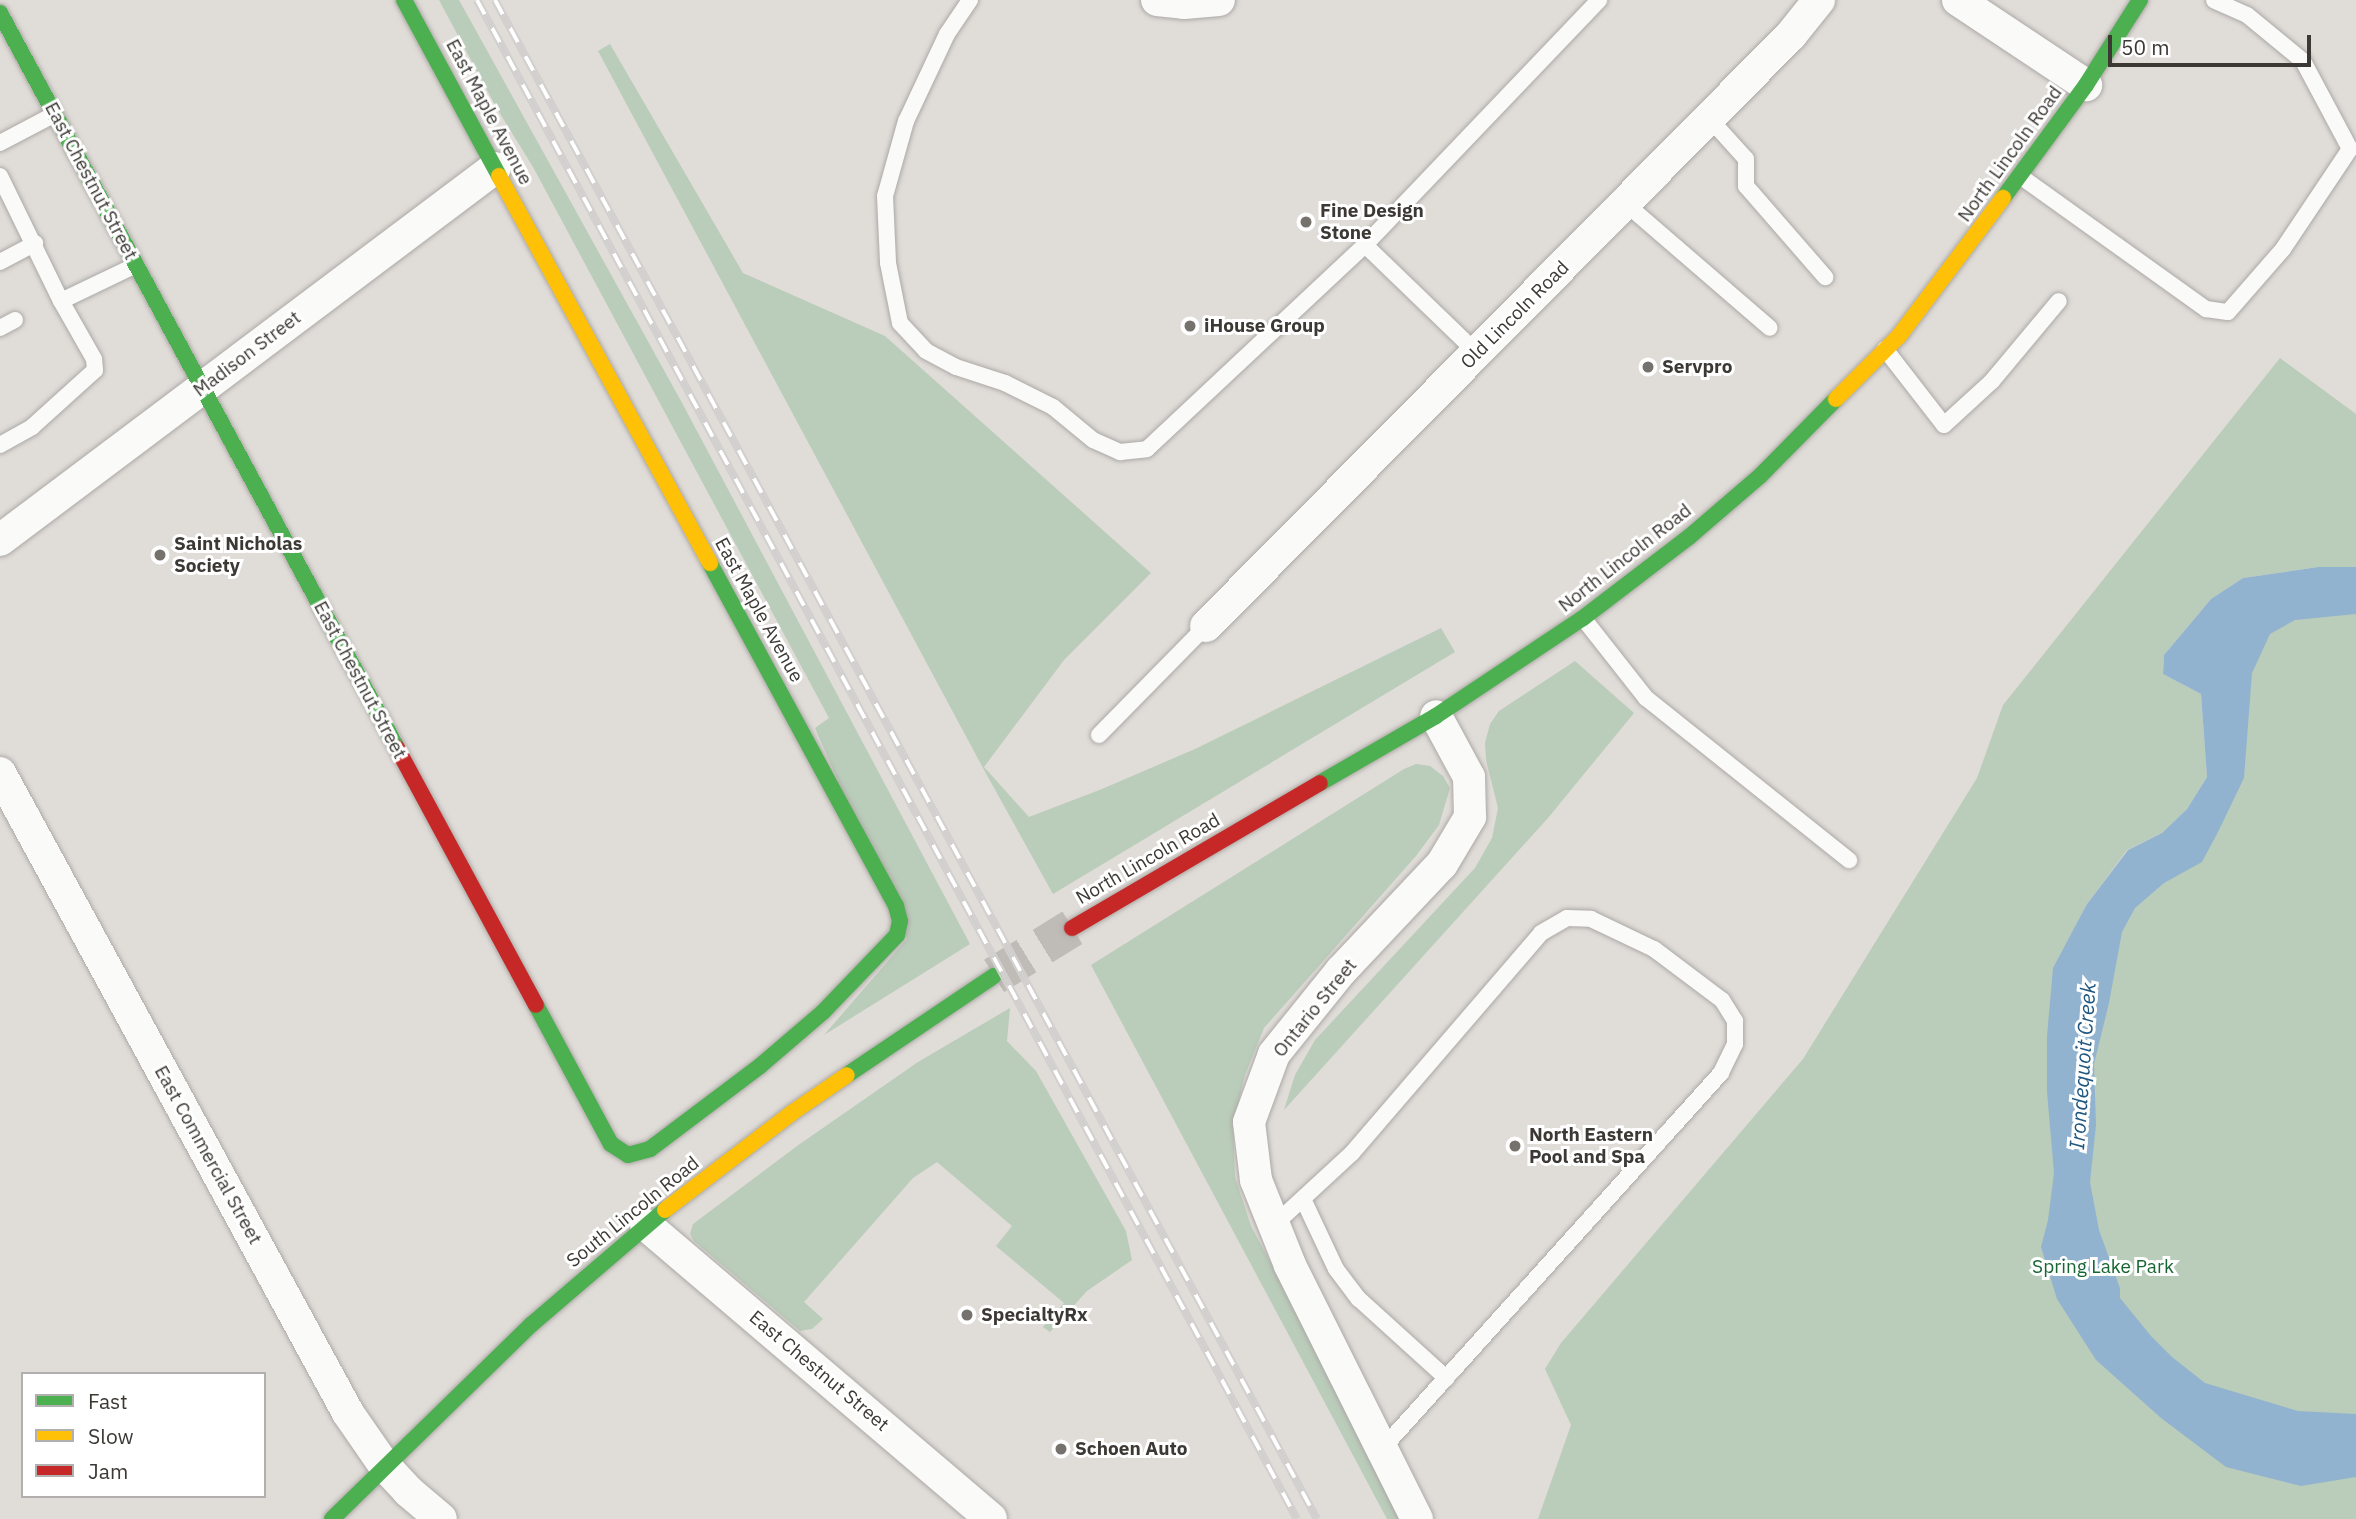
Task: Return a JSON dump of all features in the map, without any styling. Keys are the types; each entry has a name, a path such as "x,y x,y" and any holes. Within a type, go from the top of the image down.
{"street":[{"name":"East Maple Avenue","path":"404,0 896,906 900,921 897,935 823,1012 760,1066 650,1149 628,1155"},
{"path":"1157,0 1219,0"},
{"name":"Old Lincoln Road","path":"1206,626 1791,35 1819,0"},
{"path":"1958,0 2086,85"},
{"name":"North Lincoln Road","path":"1072,928 1436,716 1583,618 1689,537 1760,475 1885,349 1969,247 2086,85 2140,0"},
{"name":"East Chestnut Street","path":"0,13 611,1144 628,1155"},
{"name":"Madison Street","path":"0,540 495,168"},
{"name":"Ontario Street","path":"1417,1519 1290,1265 1256,1180 1249,1122 1274,1054 1341,971 1442,864 1470,817 1469,777 1436,716"},
{"name":"East Commercial Street","path":"0,773 348,1413 384,1465 408,1491 441,1519"},
{"name":"South Lincoln Road","path":"332,1519 384,1465 532,1324 646,1225 793,1112 994,976"},
{"name":"East Chestnut Street","path":"646,1225 991,1519"}],"lane":[{"path":"970,0 947,34 906,121 885,196 888,264 900,324 926,351 956,368 1005,383 1053,407 1093,440 1120,452 1147,449 1365,244 1599,0"},
{"path":"2020,176 2206,309 2228,312 2283,249 2350,149 2303,61 2247,15 2214,0"},
{"path":"0,143 55,114"},
{"path":"1709,118 1746,159 1746,186 1825,277"},
{"path":"0,176 61,301 94,359 94,370 32,427 0,445"},
{"path":"1625,203 1770,328"},
{"path":"0,262 35,243"},
{"path":"1365,244 1477,353"},
{"path":"61,301 136,265"},
{"path":"1885,349 1944,425 1992,381 2059,301"},
{"path":"0,328 15,320"},
{"path":"1583,618 1646,698 1849,860"},
{"path":"1099,735 1206,626"},
{"path":"1274,1225 1352,1153 1541,933 1567,918 1591,919 1654,949 1722,1000 1735,1021 1735,1044 1721,1073 1382,1449"},
{"path":"1303,1199 1336,1269 1359,1299 1447,1378"}],"green space":[{"path":"439,0 459,0 681,401 970,944 824,1035 907,939 815,728 829,718 533,167 496,107"},
{"path":"610,44 743,273 885,336 1151,573 1064,660 984,767 1029,817 1195,749 1441,628 1455,652 1053,894 983,768 598,51"},
{"name":"Spring Lake Park","path":"2280,358 2356,414 2356,567 2318,567 2243,578 2211,599 2164,655 2163,674 2201,694 2207,777 2187,809 2162,833 2127,850 2087,904 2053,974 2122,910 2137,879 2200,839 2230,799 2218,655 2229,614 2291,595 2356,596 2356,1519 1538,1519 1571,1425 1545,1369 1561,1343 1803,1059 1977,778 2003,705"},
{"path":"1575,661 1634,713 1548,818 1284,1110 1295,1075 1315,1040 1475,868 1492,838 1498,808 1486,760 1485,743 1490,724 1499,711"},
{"path":"1416,764 1430,766 1443,776 1450,788 1439,825 1416,856 1264,1028 1245,1075 1233,1125 1235,1177 1251,1226 1409,1519 1387,1519 1091,965"},
{"path":"1010,1008 1007,1041 1036,1071 1126,1231 1132,1260 1087,1291 1050,1332 1043,1327 1064,1303 996,1246 1012,1226 937,1162 913,1178 804,1302 823,1319 812,1329 800,1331 694,1241 690,1234 693,1224 797,1146 918,1062"}],"water":[{"name":"Irondequoit Creek","path":"2318,567 2356,567 2356,614 2295,620 2270,634 2252,673 2244,778 2218,832 2202,862 2164,883 2135,908 2122,932 2094,1064 2096,1125 2090,1182 2099,1230 2120,1288 2120,1298 2172,1357 2205,1383 2298,1411 2356,1414 2356,1477 2301,1486 2226,1467 2161,1418 2096,1360 2057,1299 2041,1247 2048,1220 2054,1173 2047,1092 2047,1036 2053,968 2087,904 2128,850 2162,833 2187,809 2207,777 2201,694 2163,674 2164,655 2211,599 2243,578"}],"tunnel":[{"path":"994,976 1072,928"}],"railway":[{"path":"477,0 1297,1519"},
{"path":"495,0 1317,1519"}],"traffic: fast":[{"path":"404,0 499,176"},
{"path":"2003,198 2086,85 2140,0"},
{"path":"0,13 397,748"},
{"path":"1320,783 1436,716 1583,618 1689,537 1760,476 1836,399"},
{"path":"536,1005 611,1144 628,1155 650,1149 760,1066 823,1012 897,935 900,921 896,906 710,563"},
{"path":"847,1075 994,976"},
{"path":"332,1519 532,1324 665,1210"}],"traffic: slow":[{"path":"499,176 710,563"},
{"path":"1836,399 1899,336 2003,198"},
{"path":"665,1210 793,1112 847,1075"}],"traffic: jam":[{"path":"397,748 536,1005"},
{"path":"1072,928 1320,783"}],"place":[{"name":"Fine Design Stone","path":"1306,222"},
{"name":"iHouse Group","path":"1190,326"},
{"name":"Servpro","path":"1648,367"},
{"name":"Saint Nicholas Society","path":"160,555"},
{"name":"North Eastern Pool and Spa","path":"1515,1146"},
{"name":"SpecialtyRx","path":"967,1315"},
{"name":"Schoen Auto","path":"1061,1449"}]}
